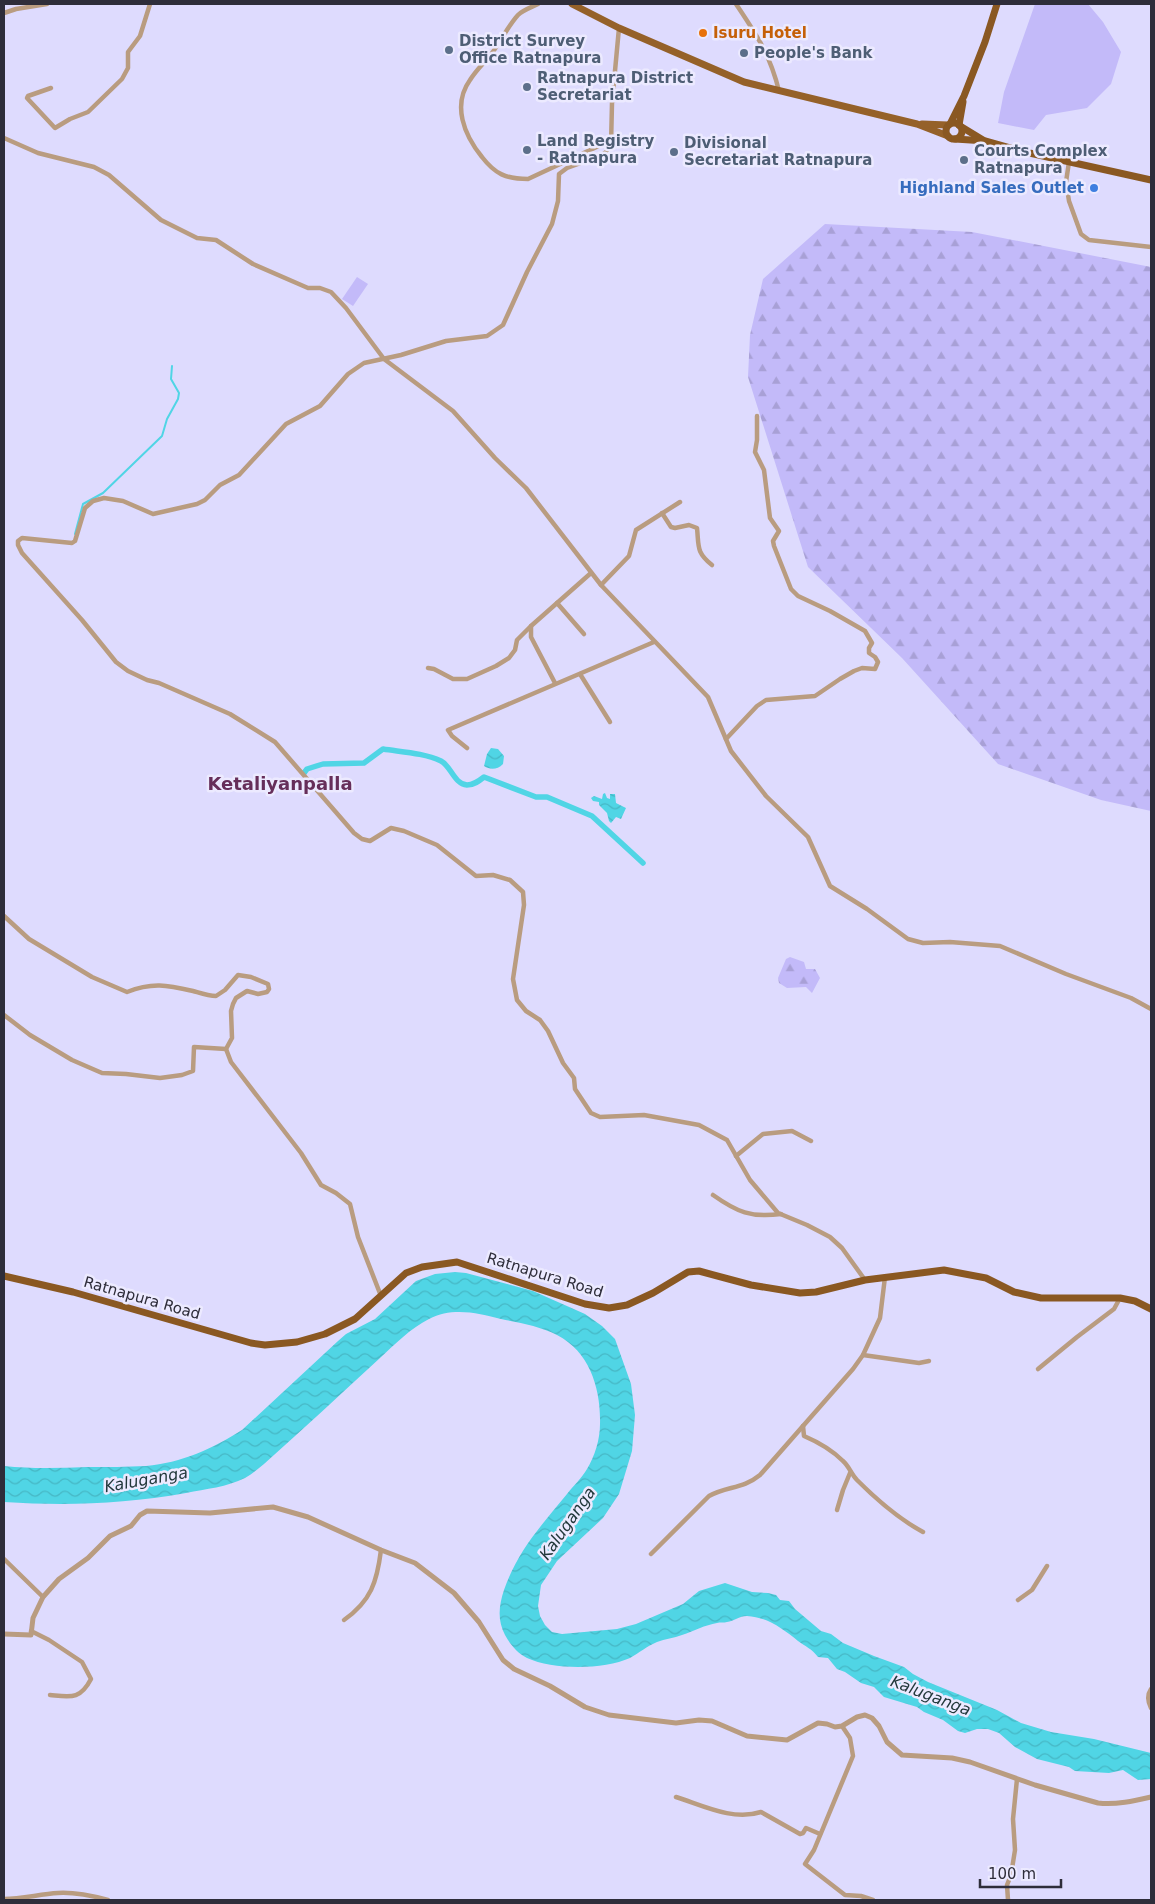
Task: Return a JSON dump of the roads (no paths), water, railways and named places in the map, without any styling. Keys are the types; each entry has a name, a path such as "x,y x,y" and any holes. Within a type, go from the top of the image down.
{"highway":[{"path":"997,4 985,42 964,96 946,132 951,137 986,141 1151,180"},
{"path":"951,137 961,134 960,126 964,96"},
{"path":"949,125 954,123 986,141"},
{"name":"Ratnapura Road","path":"4,1276 73,1292 251,1343 265,1345 297,1342 325,1334 355,1319 406,1273 422,1267 457,1262 585,1304 609,1308 627,1306 688,1272 699,1271 751,1285 800,1293 816,1292 865,1280 944,1270 986,1278 1014,1292 1041,1298 1120,1298 1135,1301 1151,1309"}],"main road":[{"path":"572,4 619,28 744,82 917,124 951,137"},
{"path":"917,124 949,125"}],"street":[{"path":"4,13 47,4"},
{"path":"51,88 27,98 55,128 70,119 88,112 122,79 128,68 128,52 140,36 150,4"},
{"path":"538,4 519,14 492,53 468,81 461,106 463,126 471,144 488,165 505,177 528,179 603,144 612,137"},
{"path":"736,4 763,45 774,68 779,90"},
{"path":"619,28 612,145 606,152 567,168 559,174 558,201 552,224 527,272 503,325 487,336 446,341 401,355 364,363 348,374 320,406 286,424 239,474 197,504 153,514 123,500 104,498 93,501 85,508 75,540 72,543 22,538 18,540 18,545 22,553 82,620 116,662 128,671 147,680 230,714 264,734 275,742 354,833 362,839 370,841 391,828 404,831 437,845 476,876 493,875 510,880 523,892 524,906 513,980 516,1000 526,1011 540,1020 548,1031 563,1063 574,1078 575,1089 591,1113 600,1117 644,1115 699,1125 727,1140 750,1180 778,1213 807,1224 830,1236 842,1248 865,1280"},
{"path":"4,138 38,153 94,168 109,175 161,220 197,238 216,240 253,264 308,288 320,288 331,292 346,308 384,359 453,411 526,488 591,574 708,697 731,751 766,796 808,837 830,886 867,909 908,940 923,943 950,942 1000,946 1066,974 1131,998 1151,1008"},
{"path":"1069,162 1066,182 1069,201 1081,234 1089,240 1151,247"},
{"path":"726,739 757,706 766,700 815,696 840,678 854,671 862,668 875,669 878,662 869,652 872,643 865,631 830,611 798,596 791,589 774,546 773,541 779,531 770,518 764,470 755,452 757,440 756,416"},
{"path":"601,585 629,556 636,530 680,502"},
{"path":"662,514 672,527 688,525 697,528 699,550 702,557 712,564"},
{"path":"428,668 434,669 453,679 467,679 496,666 509,658 515,650 517,640 531,626 591,574"},
{"path":"557,603 584,634"},
{"path":"531,626 531,637 555,683"},
{"path":"468,748 452,736 448,730 654,642"},
{"path":"580,674 610,722"},
{"path":"4,916 29,939 92,976 127,992 142,986 157,985 171,986 216,996 225,990 238,974 268,984 269,989 267,992 258,994 247,991 236,998 233,1004 231,1011 232,1038 226,1049 230,1062 301,1153 321,1185 336,1193 350,1204 358,1237 381,1296"},
{"path":"4,1016 30,1035 72,1060 102,1073 160,1078 182,1075 193,1071 194,1047 226,1049"},
{"path":"736,1156 763,1134 792,1131 811,1141"},
{"path":"713,1195 732,1208 751,1215 781,1214"},
{"path":"651,1554 709,1496 721,1489 740,1487 760,1475 853,1369 880,1318 885,1277"},
{"path":"1038,1369 1114,1309 1120,1298"},
{"path":"862,1355 919,1362 929,1361"},
{"path":"803,1426 804,1436 818,1442 844,1462 850,1472 908,1524 923,1532"},
{"path":"838,1510 842,1490 850,1472"},
{"path":"4,1634 31,1635 33,1618 43,1597 59,1580 88,1558 110,1536 131,1526 140,1515 148,1511 210,1513 274,1507 308,1517 415,1563 454,1593 479,1622 503,1660 514,1669 550,1686 585,1707 609,1715 676,1723 699,1720 712,1721 747,1736 787,1740 818,1723 835,1727 842,1726 857,1717 865,1715 872,1718 879,1726 887,1742 902,1755 952,1758 970,1762 1017,1779 1098,1803 1128,1802 1151,1797"},
{"path":"344,1620 366,1600 374,1585 381,1550"},
{"path":"4,1559 43,1597"},
{"path":"1018,1600 1032,1590 1047,1566"},
{"path":"31,1631 49,1640 82,1662 92,1681 81,1694 72,1697 50,1695"},
{"path":"1151,1689 1148,1702 1151,1708"},
{"path":"842,1726 850,1738 853,1756 814,1850 805,1864 845,1895 860,1896 873,1900"},
{"path":"1008,1900 1006,1885 1011,1875 1015,1850 1013,1819 1017,1779"},
{"path":"676,1797 729,1814 750,1815 762,1812 800,1834 806,1828 820,1834"},
{"path":"4,1898 17,1899 59,1893 108,1900"}],"water":[{"path":"491,748 498,749 504,756 501,766 491,769 484,766 487,754"},
{"path":"605,793 607,798 610,799 610,794 615,794 616,803 626,808 621,819 616,817 611,823 599,802 593,801 591,798 594,796 602,799"},
{"name":"Kaluganga","path":"466,1273 533,1291 585,1314 602,1326 615,1339 631,1384 635,1415 632,1451 619,1494 603,1518 557,1561 541,1585 538,1606 540,1616 552,1632 562,1634 617,1629 636,1624 683,1604 699,1591 725,1583 752,1592 768,1593 776,1595 780,1600 789,1601 795,1609 821,1631 831,1634 843,1643 904,1667 928,1682 997,1710 1021,1723 1051,1732 1094,1739 1151,1753 1151,1779 1138,1780 1123,1770 1109,1773 1075,1771 1069,1767 1037,1759 1015,1747 999,1733 988,1729 977,1729 965,1733 958,1731 943,1720 917,1707 884,1697 874,1687 861,1683 837,1669 828,1658 818,1657 781,1628 768,1621 754,1617 744,1616 708,1625 657,1642 630,1658 606,1665 578,1667 550,1665 520,1654 502,1629 500,1607 504,1590 523,1550 583,1476 596,1447 600,1424 596,1385 585,1361 578,1351 557,1335 530,1325 465,1312 447,1313 429,1319 397,1342 262,1466 245,1478 231,1484 163,1497 118,1502 50,1504 4,1502 4,1466 46,1468 146,1466 172,1462 197,1454 220,1443 242,1430 346,1334 375,1319 416,1281 435,1274"}],"waterway":[{"path":"75,534 83,504 103,493 162,436 167,419 178,399 179,393 171,379 172,366"},
{"path":"304,773 307,769 323,764 364,763 383,749 427,756 444,763 459,782 463,784 472,784 484,777 536,797 547,797 592,816 643,863"}],"place":[{"name":"Isuru Hotel","path":"703,33"},
{"name":"District Survey Office Ratnapura","path":"449,50"},
{"name":"People's Bank","path":"744,53"},
{"name":"Ratnapura District Secretariat","path":"527,87"},
{"name":"Land Registry - Ratnapura","path":"527,150"},
{"name":"Divisional Secretariat Ratnapura","path":"674,152"},
{"name":"Courts Complex Ratnapura","path":"964,160"},
{"name":"Highland Sales Outlet","path":"1094,188"}],"district":[{"name":"Ketaliyanpalla","path":"280,784"}]}
